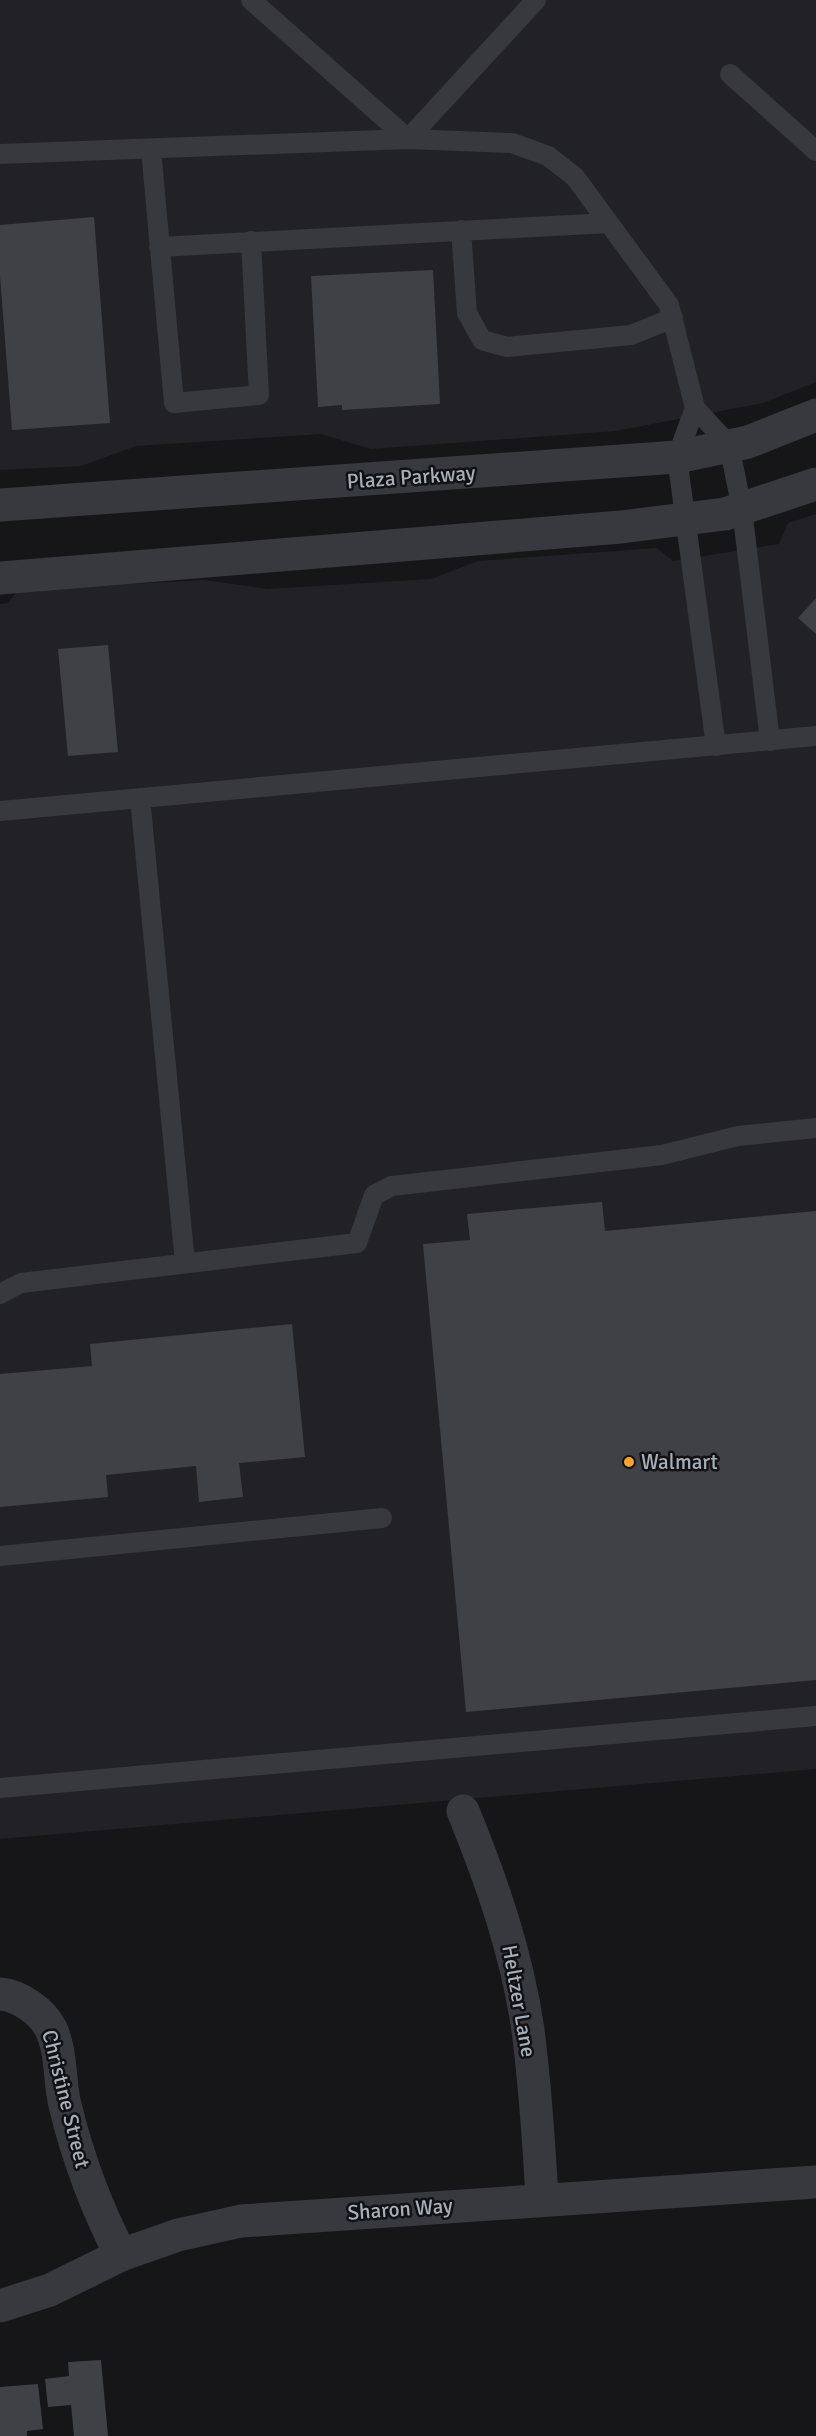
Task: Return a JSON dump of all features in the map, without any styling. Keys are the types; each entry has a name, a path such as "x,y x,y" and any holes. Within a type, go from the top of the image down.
{"street":[{"name":"Plaza Parkway","path":"0,505 677,457 748,442 816,415"},
{"path":"0,578 621,527 725,514 816,484"},
{"name":"Heltzer Lane","path":"463,1811 492,1882 509,1940 525,2018 537,2121 542,2199"},
{"name":"Christine Street","path":"0,1994 22,2000 47,2021 52,2031 58,2054 64,2102 78,2157 101,2217 121,2255"},
{"name":"Sharon Way","path":"0,2306 50,2290 121,2255 178,2235 241,2221 816,2182"}],"lane":[{"path":"251,0 408,139"},
{"path":"408,139 536,0"},
{"path":"730,74 816,151"},
{"path":"0,154 408,139 512,143 548,156 575,177 669,305 695,408 729,446 742,509 770,741"},
{"path":"151,149 174,403 259,395 251,242"},
{"path":"159,247 609,223"},
{"path":"461,230 467,313 482,340 507,347 631,335 673,318"},
{"path":"695,408 677,457 716,746"},
{"path":"0,811 816,736"},
{"path":"140,798 185,1263"},
{"path":"0,1294 21,1283 357,1243 374,1195 392,1186 662,1155 738,1136 816,1128"},
{"path":"0,1556 382,1518"},
{"path":"0,1788 816,1716"}],"shaded area":[{"path":"0,0 816,0 816,382 763,403 616,431 371,449 321,434 136,446 81,466 0,470"},
{"path":"816,514 816,1769 0,1839 0,604 8,603 18,590 204,580 268,589 431,579 478,561 657,548 673,561 779,544 788,523"}],"building":[{"path":"94,217 110,423 12,430 0,276 0,225"},
{"path":"433,270 440,404 342,410 342,405 318,407 311,276"},
{"path":"816,598 816,634 798,618"},
{"path":"108,645 118,752 68,756 58,649"},
{"name":"Walmart","path":"602,1202 605,1231 816,1211 816,1680 466,1712 423,1244 470,1240 467,1214"},
{"path":"292,1324 305,1457 239,1463 243,1497 199,1502 196,1466 106,1475 108,1497 0,1507 0,1374 92,1366 90,1344"},
{"path":"101,2360 108,2436 74,2436 71,2405 48,2407 45,2379 69,2376 68,2362"},
{"path":"38,2384 43,2429 27,2431 27,2436 0,2436 0,2387"}],"place":[{"name":"Walmart","path":"629,1462"}]}
